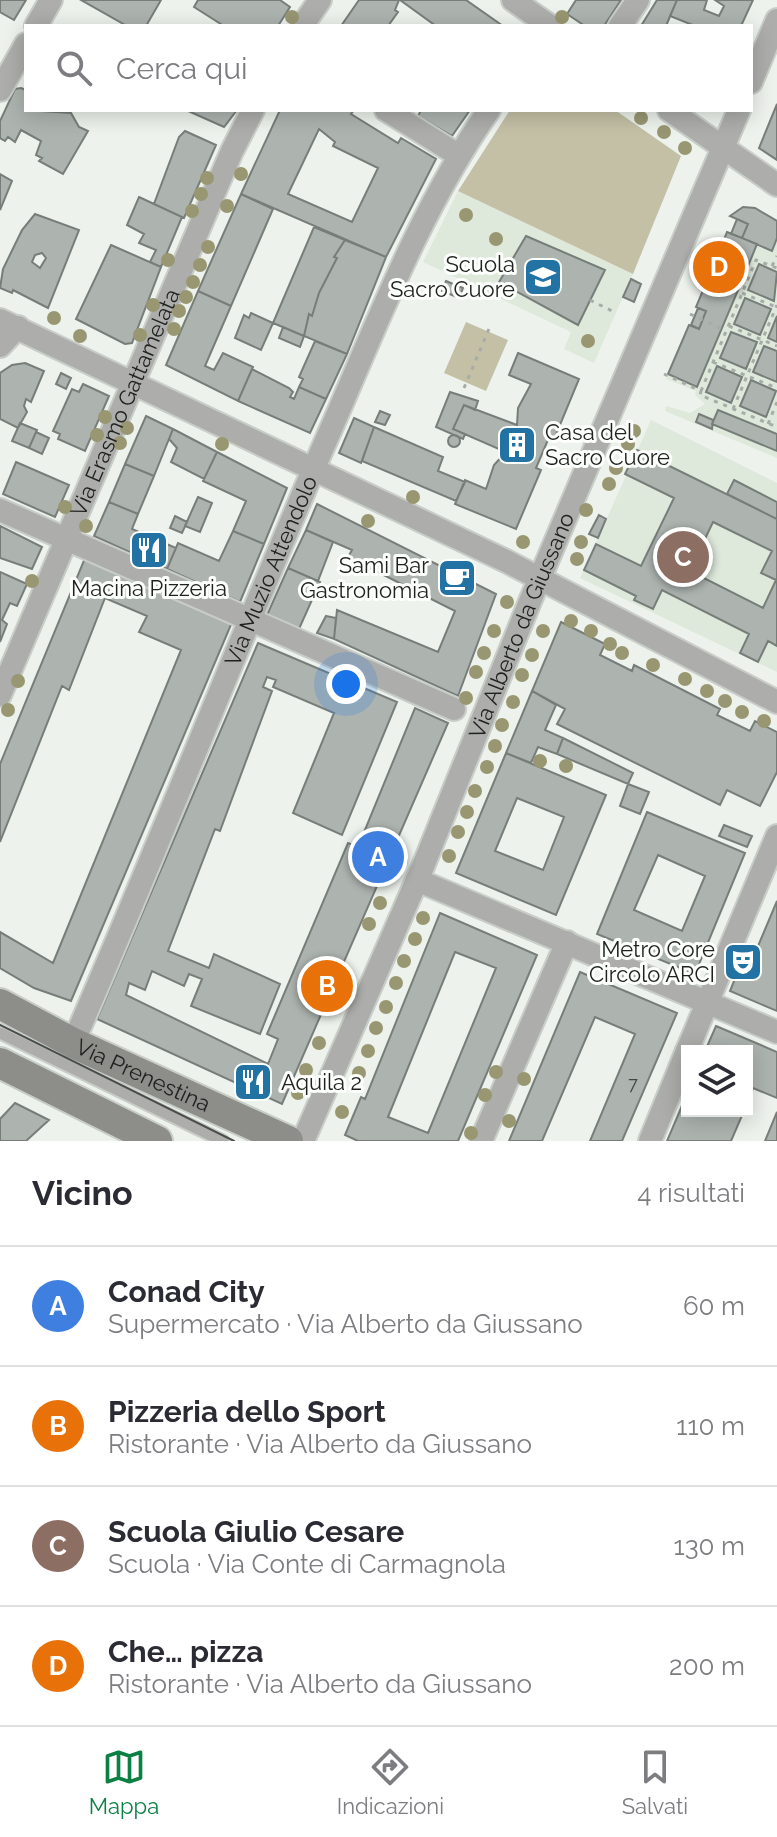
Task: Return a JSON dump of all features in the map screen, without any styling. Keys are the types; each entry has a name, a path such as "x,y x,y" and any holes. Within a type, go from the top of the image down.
{"main road":[{"name":"Via Prenestina","path":"0,1004 73,1043 288,1141"},
{"path":"0,1063 157,1141"}],"street":[{"path":"37,24 51,0"},
{"path":"303,24 320,0"},
{"path":"513,0 547,24"},
{"path":"621,24 638,0"},
{"path":"753,77 777,20"},
{"path":"0,90 24,48"},
{"name":"Via Erasmo Gattamelata","path":"0,695 232,151 252,112"},
{"path":"389,112 458,155"},
{"name":"Via Muzio Attendolo","path":"73,1043 248,619 398,275 458,155 488,112"},
{"path":"672,112 777,185"},
{"name":"Via Alberto da Giussano","path":"303,1141 417,880 738,112"},
{"path":"0,346 9,324 541,579 777,702"},
{"path":"0,510 454,709"},
{"path":"690,1045 777,836"},
{"path":"417,880 777,1032"},
{"path":"481,1141 567,942"},
{"path":"650,1141 681,1066"}],"lane":[{"name":"Via Prenestina","path":"0,1033 223,1141"}],"path":[{"path":"777,256 775,267 756,260 700,395 777,427"},
{"path":"733,409 777,306 742,293"},
{"path":"590,300 616,313"},
{"path":"690,314 726,331"},
{"path":"464,388 491,324"},
{"path":"729,326 777,346"},
{"path":"713,362 777,388"},
{"path":"664,374 701,391"},
{"path":"768,424 777,402"}],"shaded area":[{"path":"509,112 618,112 681,156 633,274 458,191"},
{"name":"Scuola Sacro Cuore","path":"458,191 633,274 594,363 564,349 571,332 423,262"},
{"path":"743,207 755,208 777,221 777,458 665,411 666,406 690,413 705,404 695,395 696,391 666,379 689,325 699,328 705,311 696,307 727,232 732,233 737,220 730,216"},
{"path":"466,322 508,340 486,391 444,373"},
{"path":"651,420 777,483 777,672 580,578"}],"building":[{"path":"0,0 26,0 14,20 0,12"},
{"path":"81,0 161,0 147,24 123,24"},
{"path":"198,0 280,0 290,7 279,24 221,24 194,7"},
{"path":"359,0 399,0 395,10 398,12 389,24 342,24"},
{"path":"400,0 466,0 500,24 433,24"},
{"path":"576,0 621,0 605,24 582,24 567,14"},
{"path":"657,0 677,0 667,24 642,24"},
{"path":"677,0 707,0 704,10 719,16 724,6 715,0 753,0 742,24 690,24 670,16"},
{"path":"15,89 24,89 24,112 71,113 79,127 88,131 63,174 39,161 42,158 36,155 41,141 21,130 15,142 8,137 5,141 0,138 0,121"},
{"path":"777,104 777,160 759,148"},
{"path":"190,112 235,112 224,127"},
{"path":"279,112 352,112 351,114 398,143 401,138 436,159 386,257 241,194","holes":["319,129 335,142 333,146 378,168 352,222 288,194"]},
{"path":"420,112 469,112 452,136 418,116"},
{"path":"185,131 216,145 184,218 154,204 179,137"},
{"path":"0,174 12,181 0,210"},
{"path":"241,194 273,209 231,306 198,291"},
{"path":"139,197 182,217 161,267 150,262 156,250 139,243 144,234 127,225"},
{"path":"743,207 755,208 777,221 777,238 772,251 742,238 748,224 730,216"},
{"path":"35,214 79,230 48,308 13,290 12,293 0,288 3,269 22,230","holes":["42,253 46,258 40,268 32,262 35,255"]},
{"path":"737,219 748,224 742,238 731,234"},
{"path":"314,227 345,240 334,257 337,258 319,293 312,316 309,314 304,336 273,323"},
{"path":"727,232 757,244 744,276 714,264"},
{"path":"526,236 605,270 578,325 499,282"},
{"path":"345,240 386,257 347,354 304,336 309,314 312,316 319,293 337,258 334,257"},
{"path":"111,245 161,267 132,343 125,344 76,319"},
{"path":"714,264 744,276 697,387 668,374 689,325 699,329 706,311 696,307"},
{"path":"759,264 777,272 774,301 748,290"},
{"path":"631,279 641,284 634,302 623,297"},
{"path":"446,281 463,288 459,298 442,291"},
{"path":"198,291 231,306 205,366 214,370 223,353 253,367 238,401 166,365"},
{"path":"745,298 771,309 760,335 734,324"},
{"path":"698,308 706,311 699,329 691,325"},
{"path":"251,313 273,323 261,350 235,338 244,315 249,318"},
{"path":"777,316 777,342 768,338"},
{"path":"283,327 304,336 300,347 279,338"},
{"path":"731,332 757,342 746,369 720,358"},
{"path":"315,341 347,354 326,399 299,387 303,379 299,377"},
{"path":"764,346 777,351 777,382 753,372"},
{"name":"Casa del Sacro Cuore","path":"518,353 579,379 555,437 550,435 536,468 541,470 516,529 455,504 465,480 486,489 494,465 506,452 453,429 464,405 517,425 518,408 531,384 509,375"},
{"path":"25,363 44,371 31,402 26,399 24,406 27,412 18,428 0,419 0,373 12,365"},
{"path":"717,366 742,377 731,403 706,392"},
{"path":"252,369 289,388 293,392 290,397 294,399 299,387 326,399 310,433 238,401"},
{"path":"61,373 71,378 66,389 56,384"},
{"path":"751,380 776,391 766,417 740,406"},
{"path":"83,384 109,396 85,451 58,439 60,434 53,431 72,389 79,392"},
{"path":"450,392 478,401 475,410 464,405 453,429 465,434 463,439 436,427"},
{"path":"718,410 777,434 777,451 712,424"},
{"path":"380,411 390,415 385,425 375,422"},
{"path":"699,414 713,420 712,429 696,422"},
{"path":"146,416 173,429 154,476 125,464"},
{"path":"354,418 374,427 361,463 339,453"},
{"path":"20,423 37,430 29,448 12,441"},
{"path":"374,427 443,457 438,471 465,482 456,501 362,461"},
{"path":"173,429 217,452 204,479 171,462 177,448 169,439"},
{"path":"36,432 49,438 42,454 29,448"},
{"path":"454,435 460,441 454,447 448,441"},
{"path":"637,450 777,519 777,646 768,641 758,662 740,653 749,634 662,590 653,609 634,600 636,596 584,570 596,544 641,566 674,498 625,474","holes":["713,522 772,551 761,573 776,580 763,608 676,564 690,536 703,543"]},
{"path":"217,452 287,488 264,544 233,531 246,501 203,481"},
{"path":"16,462 69,485 55,517 3,494"},
{"path":"125,464 154,476 138,514 109,502"},
{"path":"734,480 777,502 777,519 727,494"},
{"path":"198,497 212,503 200,532 185,526"},
{"path":"109,502 138,514 132,529 176,548 167,569 94,536"},
{"path":"317,504 496,594 458,696 334,639 337,610 438,652 455,611 348,557 352,550 306,530"},
{"path":"599,515 606,519 598,538 589,534"},
{"path":"175,516 187,522 182,533 170,528"},
{"path":"0,526 42,547 32,569 0,558"},
{"path":"306,530 333,542 318,581 288,568"},
{"path":"233,531 264,544 240,602 167,569 178,543 219,561"},
{"path":"85,558 233,620 71,1001 34,988 0,968 0,932 53,963 181,650 139,632 147,616 105,598 69,690 62,686 0,842 0,764"},
{"path":"288,568 320,582 299,629 267,615"},
{"path":"0,572 27,584 17,606 10,603 2,620 7,624 0,642"},
{"path":"326,616 336,618 334,639 317,633"},
{"path":"561,622 605,644 600,655 632,671 634,665 720,709 717,715 750,731 755,721 777,732 777,772 760,806 727,790 720,805 557,724 565,709 532,691"},
{"path":"258,643 397,702 342,835 293,813 334,713 273,687 276,680 267,677 263,687 272,691 220,831 215,829 168,951 209,968 214,954 280,984 260,1034 191,1006 202,979 189,974 184,986 152,971 145,990 129,983 126,995 268,1064 278,1039 267,1034 348,843 358,847 415,708 448,723 282,1104 97,1019"},
{"path":"532,691 556,705 545,730 563,738 557,754 538,747 531,763 506,753"},
{"path":"563,738 633,773 628,784 557,754"},
{"path":"506,753 606,795 556,915 456,873","holes":["517,798 564,817 543,870 495,851"]},
{"path":"628,784 649,792 640,814 620,806"},
{"path":"647,812 745,853 695,974 597,934","holes":["658,855 705,876 682,931 634,910"]},
{"path":"724,825 752,836 747,847 719,836"},
{"path":"777,901 777,1011 730,991 745,954 753,958"},
{"path":"440,913 537,955 458,1141 358,1141 345,1135 361,1097 365,1099","holes":["455,952 496,968 428,1133 388,1117"]},
{"path":"580,972 677,1013 622,1141 590,1141 635,1034 595,1017 542,1141 509,1141"},
{"path":"716,1026 777,1052 777,1098 753,1088 753,1045 708,1045"},
{"path":"15,1103 49,1120 26,1141 0,1141 0,1119"},
{"path":"681,1108 681,1117 741,1117 731,1141 667,1141"},
{"path":"777,1112 777,1141 765,1141"}],"tram line":[{"path":"0,1025 234,1141"}],"place":[{"name":"Che… pizza","path":"719,267"},
{"name":"Scuola Sacro Cuore","path":"543,277"},
{"name":"Casa del Sacro Cuore","path":"517,445"},
{"name":"Macina Pizzeria","path":"149,550"},
{"name":"Scuola Giulio Cesare","path":"683,557"},
{"name":"Sami Bar Gastronomia","path":"457,578"},
{"name":"Conad City","path":"378,857"},
{"name":"Metro Core Circolo ARCI","path":"743,962"},
{"name":"Pizzeria dello Sport","path":"327,986"},
{"name":"Aquila 2","path":"253,1082"}]}
